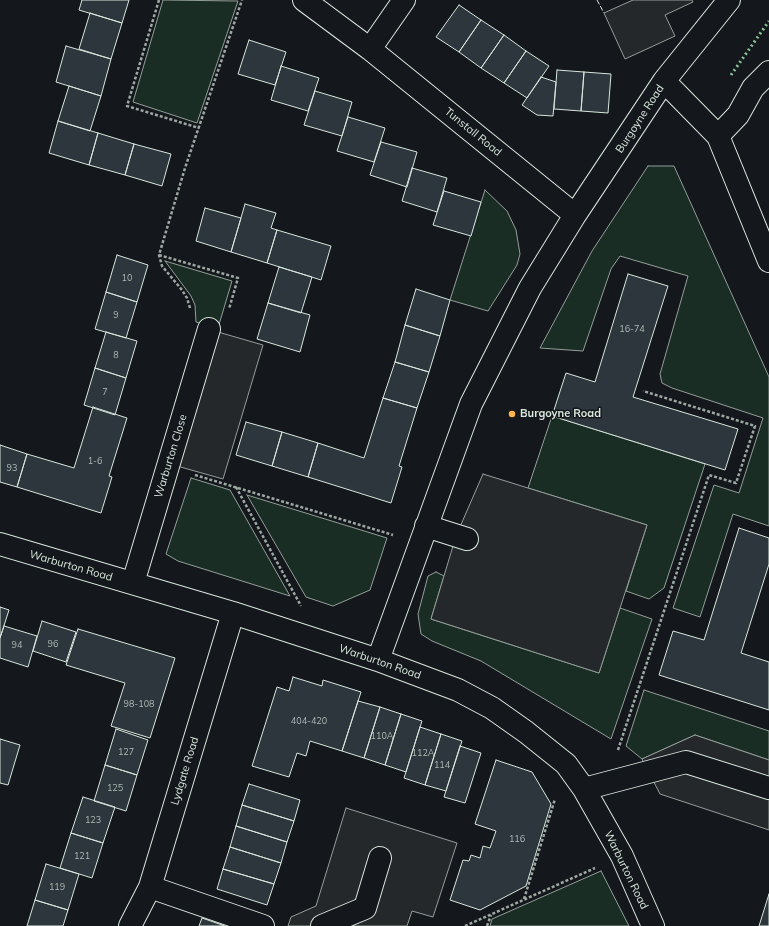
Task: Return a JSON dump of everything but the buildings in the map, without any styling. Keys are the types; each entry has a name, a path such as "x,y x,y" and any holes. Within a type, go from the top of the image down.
{"street":[{"name":"Tunstall Road","path":"304,0 370,49 575,215"},
{"path":"370,49 404,0"},
{"name":"Burgoyne Road","path":"378,660 471,404 530,288 575,215 664,81 728,0"},
{"path":"718,136 738,115 753,88 769,72"},
{"path":"664,81 718,136 769,262"},
{"name":"Warburton Close","path":"133,583 209,329"},
{"path":"423,535 467,539"},
{"name":"Warburton Road","path":"0,544 233,613 378,660 458,690 492,708 526,732 566,764 584,789 622,856 654,926"},
{"name":"Lydgate Road","path":"130,926 150,887 233,613"},
{"path":"584,789 686,762 769,788"},
{"path":"322,926 364,908 380,858"},
{"path":"150,887 264,926"}],"path":[{"path":"159,0 127,106 198,128"},
{"path":"159,255 238,278 222,332 189,324 190,311 187,298 162,266 159,255 198,128 242,0"},
{"path":"608,783 709,475 736,483 755,426 643,391"},
{"path":"168,466 236,487 423,535"},
{"path":"236,487 322,642"},
{"path":"524,899 566,764"},
{"path":"466,926 622,856"},
{"path":"487,926 491,914"}],"green space":[{"path":"163,0 238,1 197,123 133,102"},
{"path":"648,166 674,166 769,377 769,526 733,514 700,617 673,608 714,485 739,493 763,418 672,388 662,383 660,374 688,276 620,256 611,269 583,351 540,348 592,251"},
{"path":"485,190 507,211 516,230 520,254 517,265 488,311 450,300"},
{"path":"165,261 232,281 218,328 196,322 195,305 191,296"},
{"path":"552,416 705,464 664,588 649,599 626,591 647,525 528,488"},
{"path":"191,478 230,490 290,596 178,561 166,554"},
{"path":"247,495 387,538 370,590 333,606 306,597"},
{"path":"436,572 444,576 431,619 599,673 620,608 652,619 611,739 481,661 432,641 421,634 418,614 428,576"},
{"path":"644,690 769,731 769,760 695,735 642,759 626,746"},
{"path":"601,871 629,926 490,926 492,919"}],"shaded area":[{"path":"633,0 692,0 693,2 665,15 675,36 625,59 604,13"},
{"path":"218,332 263,345 223,479 177,466"},
{"path":"483,474 647,525 599,673 431,619 456,536"},
{"path":"695,735 769,760 769,830 660,794 642,759"},
{"path":"346,808 457,843 433,917 412,911 407,926 288,926 291,917 316,906"}],"hedge":[{"path":"731,75 769,21"}],"fence":[{"path":"597,0 604,13"}],"place":[{"name":"Burgoyne Road","path":"512,414"}]}
